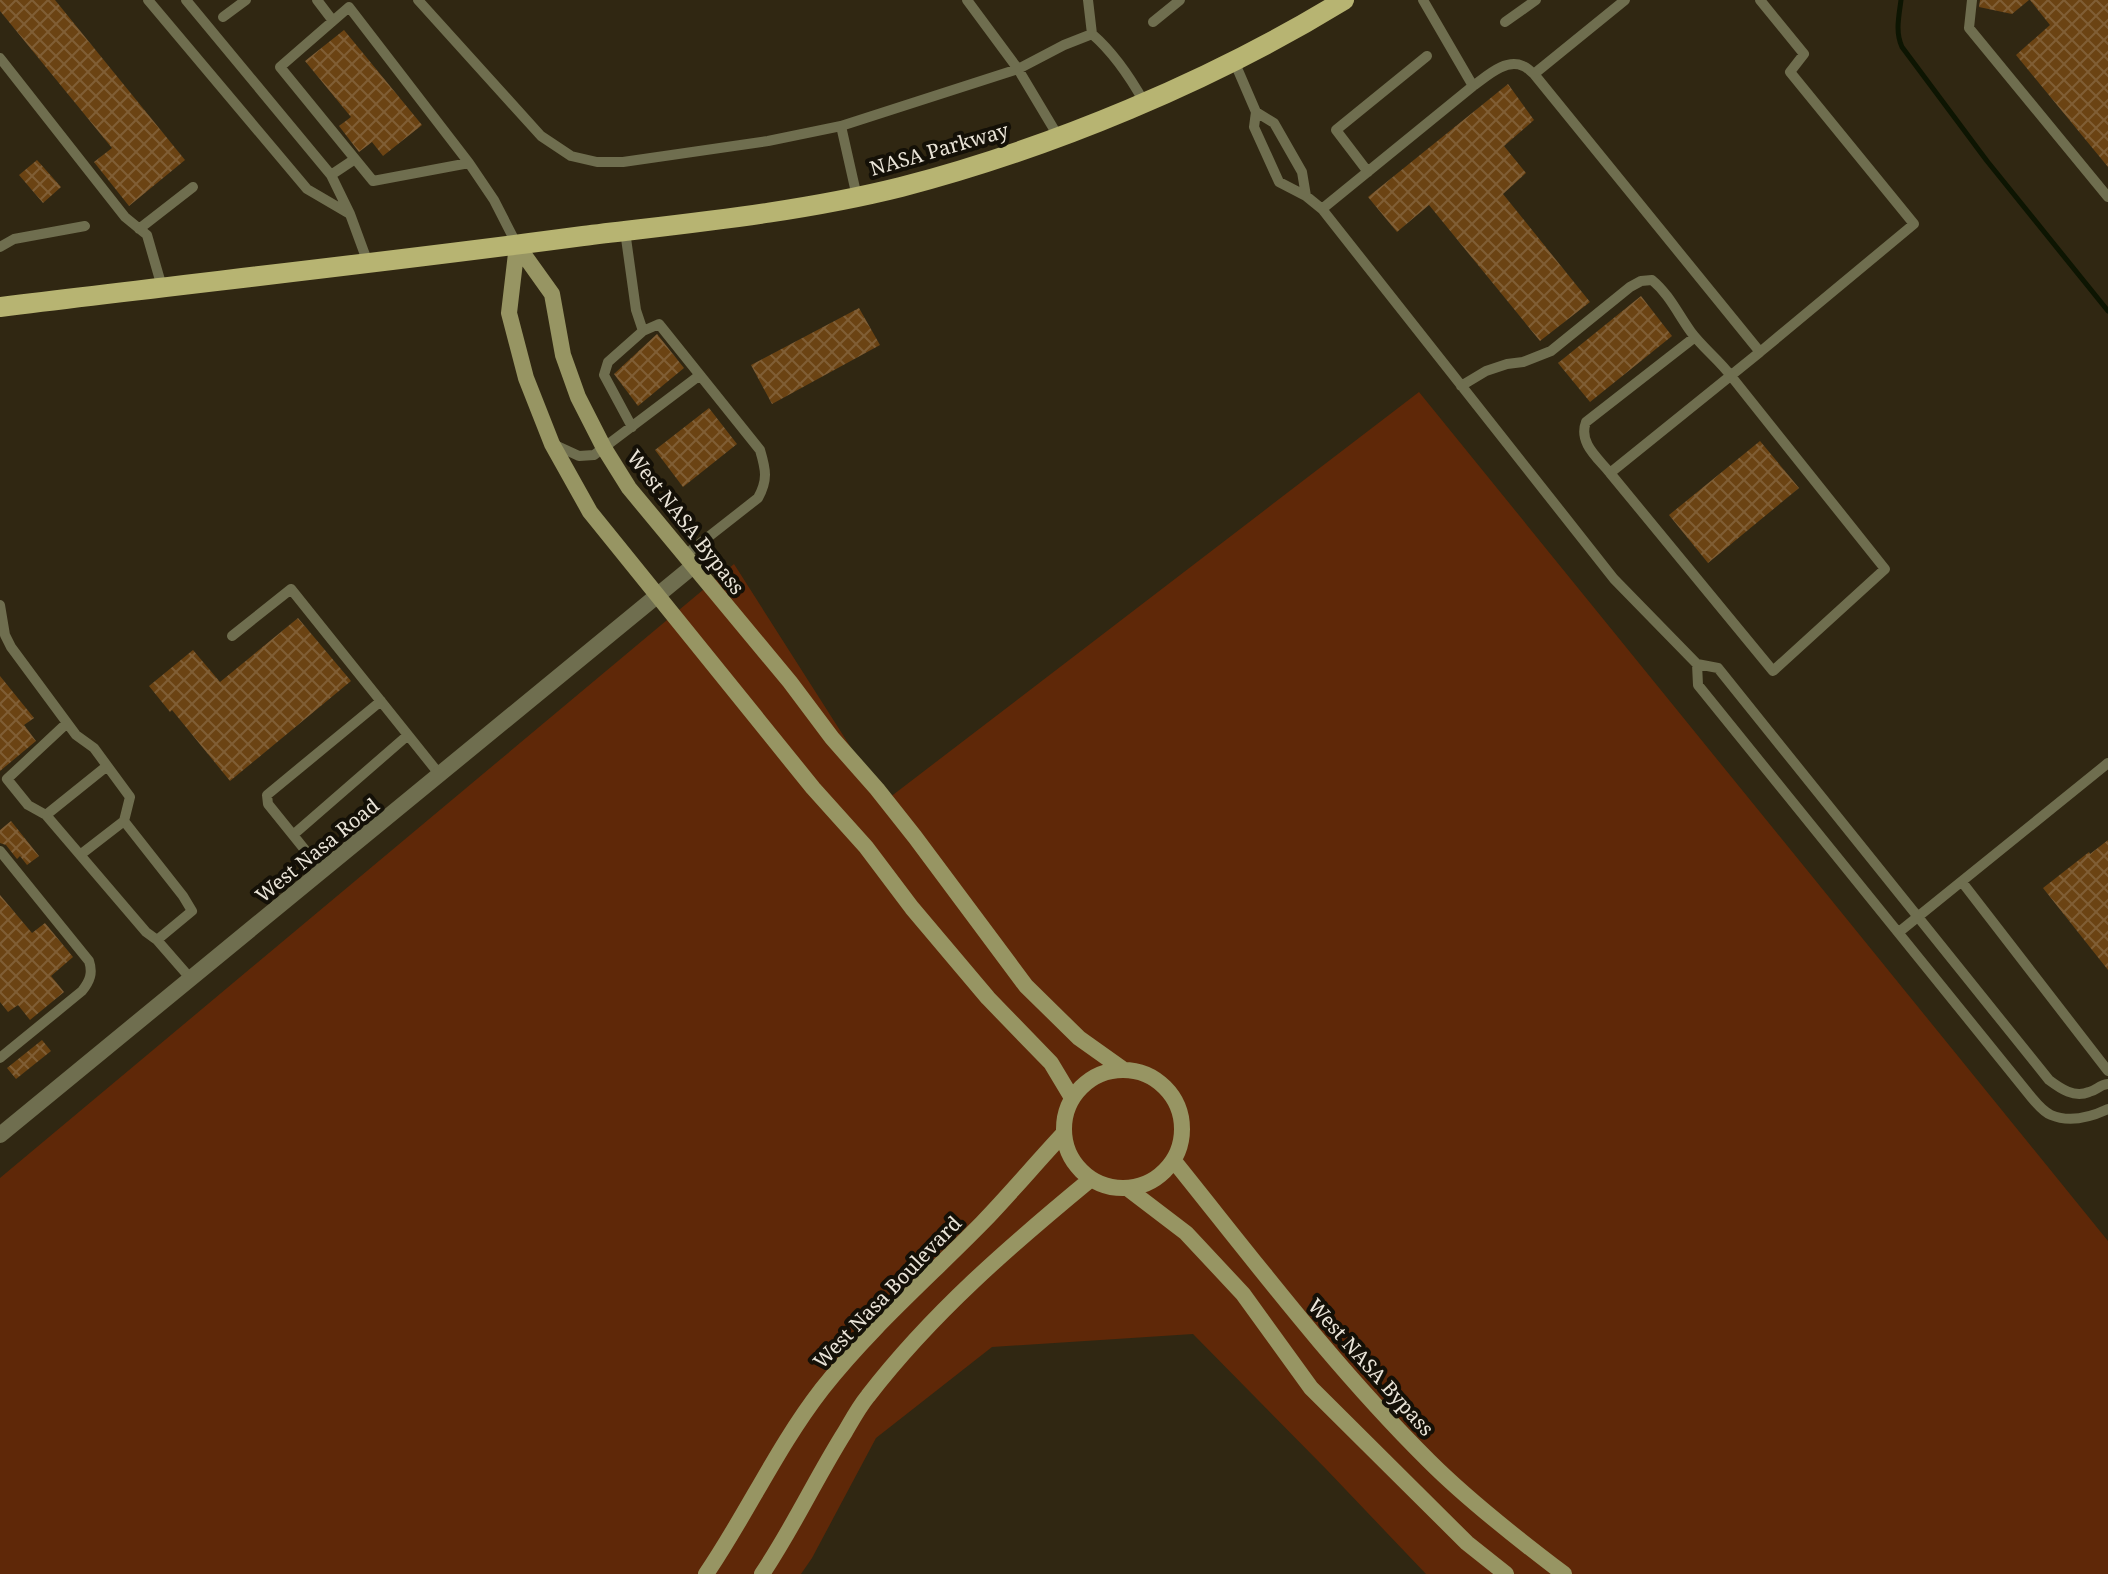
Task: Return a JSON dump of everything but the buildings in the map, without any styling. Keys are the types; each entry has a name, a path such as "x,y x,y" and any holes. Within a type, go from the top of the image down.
{"main road":[{"name":"NASA Parkway","path":"0,307 517,245 790,209 857,197 940,176 1058,136 1144,102 1234,61 1344,0"}],"street":[{"path":"517,245 509,313 526,378 552,444 590,512 813,788 866,847 912,908 988,998 1051,1063 1072,1098"},
{"name":"West NASA Bypass","path":"517,245 552,294 563,355 578,397 629,488 886,801 1026,986 1079,1038 1124,1070 1144,1074 1161,1084 1174,1100 1181,1119 1181,1140 1174,1161 1338,1364 1430,1462 1523,1543 1564,1574"},
{"name":"West Nasa Road","path":"0,1135 659,596 688,561"},
{"path":"1124,1070 1104,1073 1086,1083 1072,1098 1065,1115 1064,1133 1068,1151 1077,1167 1091,1179 1109,1186 1127,1188 1145,1184 1174,1161"},
{"name":"West Nasa Boulevard","path":"706,1574 820,1391 858,1345 982,1223 1064,1133"},
{"path":"762,1574 866,1397 929,1325 1019,1239 1091,1179"},
{"path":"1127,1188 1186,1233 1243,1294 1311,1388 1467,1543 1506,1574"}],"lane":[{"path":"148,0 307,189 350,214"},
{"path":"186,0 331,175 368,263"},
{"path":"223,17 246,0"},
{"path":"317,0 333,21"},
{"path":"418,0 541,136 571,156 597,162 623,162 768,141 841,126 1018,69 1092,34"},
{"path":"967,0 1018,69 1058,136"},
{"path":"1088,0 1092,34 1123,68 1144,102"},
{"path":"1153,22 1180,0"},
{"path":"1423,0 1473,86"},
{"path":"1505,22 1536,0"},
{"path":"1534,74 1625,0"},
{"path":"1610,473 1914,224 1790,72 1804,54 1760,0"},
{"path":"1972,0 1969,28 2108,197"},
{"path":"469,163 373,181 280,67 349,7 469,163 494,200 517,245"},
{"path":"1368,172 1336,130 1427,56"},
{"path":"0,58 125,217 147,235 162,287"},
{"path":"1234,61 1256,112 1254,127 1279,182 1306,196 1322,209 1614,579 1697,664 1718,668 2049,1080 2061,1089 2085,1094 2108,1084"},
{"path":"1322,209 1473,86 1510,64 1522,65 1534,74 1760,352"},
{"path":"1256,112 1274,123 1302,172 1306,196"},
{"path":"841,126 857,197"},
{"path":"331,175 355,159"},
{"path":"139,229 193,187"},
{"path":"0,247 14,239 85,226"},
{"path":"625,231 636,310 643,331"},
{"path":"1461,386 1486,371 1551,351 1641,281 1652,280 1662,288 1695,337 1731,376 1885,569 1773,671 1583,439 1586,422 1695,337"},
{"path":"632,427 604,375 608,362 643,331 659,324 760,450 765,465 765,485 758,498 688,561"},
{"path":"552,444 579,456 594,455 700,375"},
{"path":"232,636 291,589 440,775"},
{"path":"0,605 5,635 11,647 76,735 94,748 130,797 124,821 80,855"},
{"path":"1697,664 1698,685 2032,1098 2049,1115 2080,1119 2108,1109"},
{"path":"322,871 268,804 267,795 381,701"},
{"path":"67,723 7,779 28,805 46,815 146,932 157,940 191,979"},
{"path":"293,835 408,735"},
{"path":"1899,932 2108,763"},
{"path":"46,815 107,766"},
{"path":"124,821 192,911 157,940"},
{"path":"0,851 89,961 91,976 76,997 0,1058"},
{"path":"1962,882 2108,1071"}],"shaded area":[{"path":"1419,392 2108,1241 2108,1574 1426,1574 1193,1334 992,1347 876,1438 801,1574 0,1574 0,1178 734,564 885,801"}],"waterway":[{"path":"1901,0 1898,30 1902,47 1987,161 2108,311"}]}
